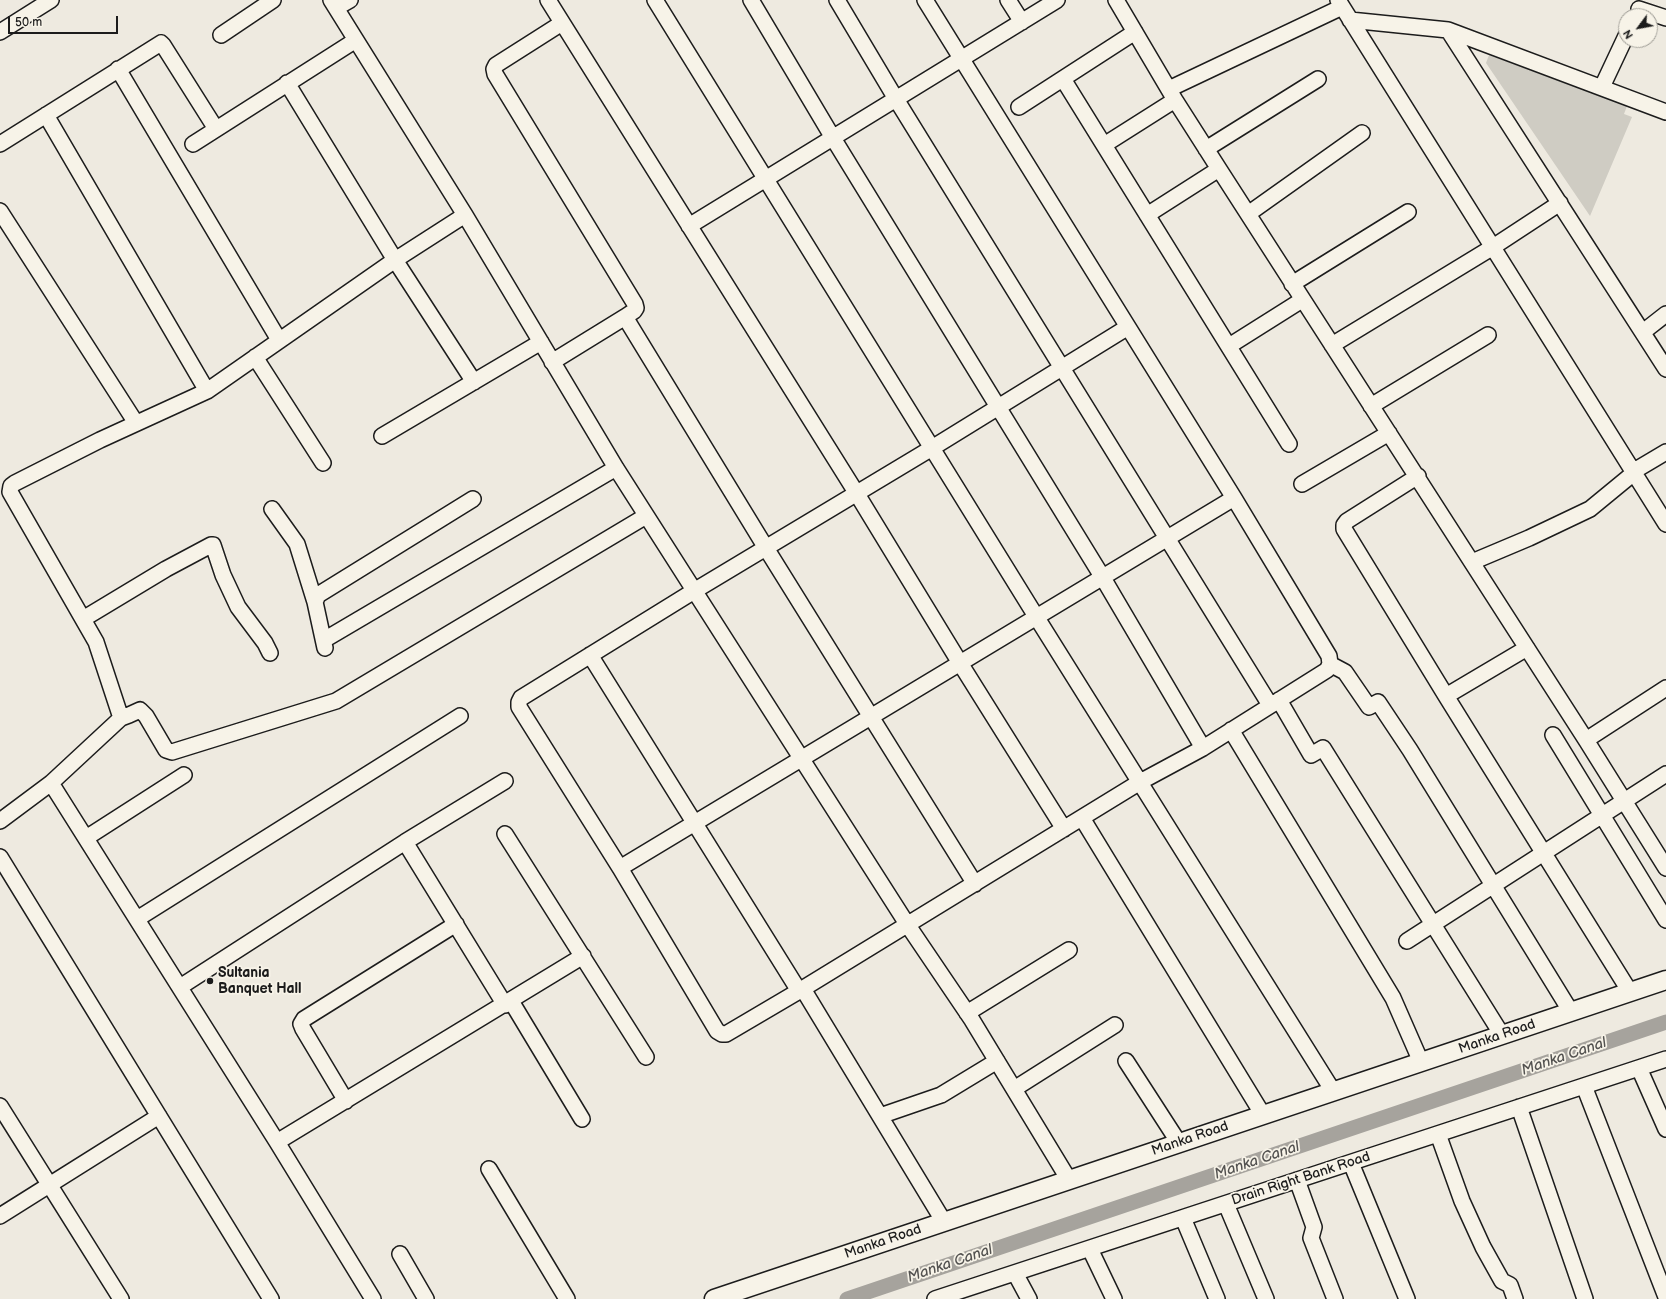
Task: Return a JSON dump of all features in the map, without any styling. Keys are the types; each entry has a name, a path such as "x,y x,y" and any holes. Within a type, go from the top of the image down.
{"main road":[{"name":"Manka Road","path":"714,1299 1666,980"}],"street":[{"path":"0,32 51,0"},
{"path":"221,35 273,0"},
{"path":"350,0 334,4 465,215 616,468 907,924 967,1013 1069,1180"},
{"path":"548,0 857,494 960,663 1064,829"},
{"path":"655,0 1037,618 1333,1092"},
{"path":"751,0 833,138 1103,578 1203,748"},
{"path":"837,0 896,99 1167,540 1274,703 1311,754 1323,748 1502,1035"},
{"path":"925,0 961,59 1128,327 1234,498 1329,656 1330,664 1327,670 1203,748 1140,782 801,990 726,1034 722,1034 717,1031 620,868 519,707 521,698 1128,327"},
{"path":"1008,0 1022,22"},
{"path":"689,226 1057,0"},
{"path":"1116,0 1206,149 1302,300 1418,476 1625,800 1666,868"},
{"path":"1104,145 1172,94 1340,3 1666,524"},
{"path":"1350,20 1448,30 1666,112"},
{"path":"552,362 634,312 636,308 635,304 495,74 494,69 496,65 562,23"},
{"path":"1448,30 1666,369"},
{"path":"1019,107 1135,32"},
{"path":"193,144 356,40"},
{"path":"0,144 161,43 216,129"},
{"path":"1602,87 1620,48"},
{"path":"118,69 279,340"},
{"path":"1063,79 1289,444"},
{"path":"1206,149 1318,79"},
{"path":"287,83 395,260 474,382"},
{"path":"46,115 207,390"},
{"path":"1248,214 1362,133"},
{"path":"1147,215 1219,169"},
{"path":"1332,345 1493,247 1560,203"},
{"path":"0,211 136,423"},
{"path":"1292,284 1408,212"},
{"path":"121,718 96,642 10,492 11,486 100,440 207,390 395,260 465,215"},
{"path":"1229,346 1302,300"},
{"path":"1643,332 1666,314"},
{"path":"625,317 870,717 975,884"},
{"path":"1371,406 1488,335"},
{"path":"382,436 541,342"},
{"path":"255,357 323,463"},
{"path":"1302,484 1389,433"},
{"path":"1472,562 1590,509 1634,471 1666,452"},
{"path":"272,509 298,544 315,602 325,644 616,468"},
{"path":"1418,476 1347,521 1344,525 1344,529 1630,992"},
{"path":"315,602 318,595 473,498"},
{"path":"620,868 1167,540 1234,498"},
{"path":"0,821 51,783 121,718 140,710 146,716 166,750 172,752 336,701 646,516"},
{"path":"83,619 211,544 213,545 223,575 238,607 265,643 270,653"},
{"path":"1446,696 1527,648"},
{"path":"590,655 694,823 880,1116 944,1222"},
{"path":"1330,664 1345,672 1369,707 1378,702 1410,750 1571,1012"},
{"path":"1586,740 1666,688"},
{"path":"137,919 460,716"},
{"path":"1231,730 1393,998 1420,1062"},
{"path":"1553,736 1666,920"},
{"path":"1406,941 1666,774"},
{"path":"86,838 184,775"},
{"path":"180,987 405,842 505,781"},
{"path":"51,783 277,1142 373,1299"},
{"path":"1082,818 1263,1115"},
{"path":"505,834 646,1057"},
{"path":"405,842 582,1119"},
{"path":"0,857 270,1299"},
{"path":"346,1101 303,1029 301,1024 304,1019 456,924"},
{"path":"967,1013 1069,950"},
{"path":"277,1142 508,1003 583,956"},
{"path":"1014,1089 1115,1025"},
{"name":"Drain Right Bank Road","path":"937,1299 1666,1059"},
{"path":"880,1116 941,1095 997,1061"},
{"path":"1126,1061 1179,1143"},
{"path":"1639,1068 1666,1129"},
{"path":"1584,1086 1666,1297"},
{"path":"0,1106 121,1299"},
{"path":"1519,1107 1585,1299"},
{"path":"0,1216 159,1116"},
{"path":"1438,1134 1462,1201 1483,1247 1502,1281 1510,1285 1515,1299"},
{"path":"1351,1163 1407,1299"},
{"path":"489,1169 567,1299"},
{"path":"1297,1180 1314,1227 1311,1238 1335,1299"},
{"path":"1226,1204 1266,1299"},
{"path":"1183,1218 1217,1299"},
{"path":"1090,1249 1114,1299"},
{"path":"400,1254 426,1299"},
{"path":"1015,1273 1029,1299"}],"shaded area":[{"path":"1489,55 1627,106 1624,114 1632,117 1590,216 1486,63"}],"waterway":[{"name":"Manka Canal","path":"847,1299 1666,1022"}],"place":[{"name":"Sultania Banquet Hall","path":"210,981"}]}
